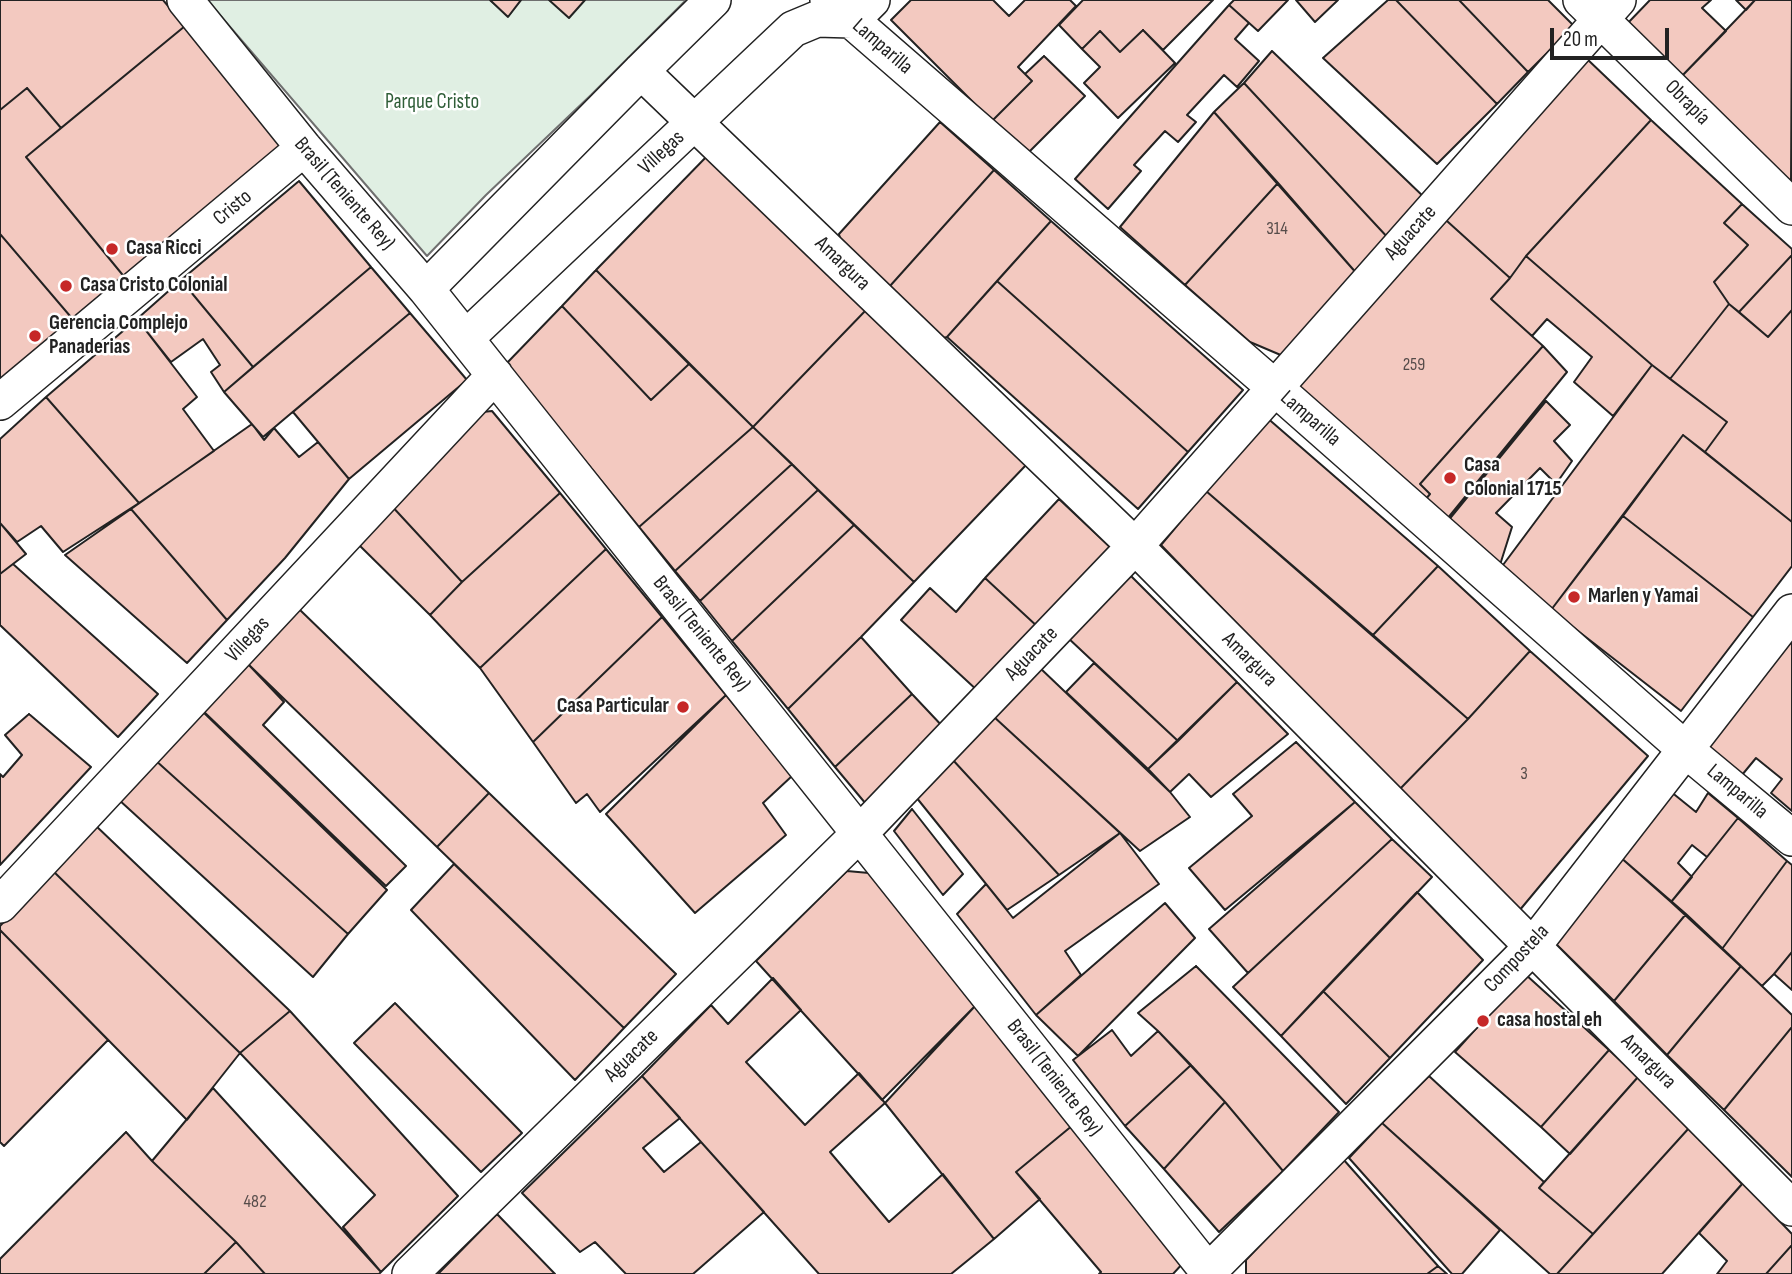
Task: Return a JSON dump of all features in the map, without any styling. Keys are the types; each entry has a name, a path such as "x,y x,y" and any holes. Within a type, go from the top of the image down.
{"street":[{"name":"Brasil (Teniente Rey)","path":"185,0 304,148 466,338 1208,1273"},
{"path":"426,289 713,0"},
{"name":"Obrapía","path":"1600,6 1792,207"},
{"name":"Aguacate","path":"410,1274 860,833 1135,545 1275,387 1600,6"},
{"name":"Lamparilla","path":"851,7 1686,750 1792,838"},
{"name":"Villegas","path":"466,338 793,29 851,7"},
{"name":"Amargura","path":"641,71 1135,545 1792,1208"},
{"name":"Cristo","path":"0,402 304,148"},
{"name":"Villegas","path":"0,905 495,375"},
{"name":"Compostela","path":"1208,1273 1533,946 1792,612"}],"green space":[{"name":"Parque Cristo","path":"207,0 490,0 508,16 521,0 686,0 427,256"}],"building":[{"path":"0,0 163,0 185,26 61,128 27,88 0,110"},
{"path":"490,0 521,0 508,17"},
{"path":"549,0 585,0 569,18"},
{"path":"911,0 993,0 1009,16 1025,0 1070,0 1076,6 1018,67 1032,81 992,121 891,20"},
{"path":"1083,0 1213,0 1163,50 1143,30 1120,52 1100,31 1082,49 1059,25"},
{"path":"1234,0 1288,0 1258,31 1229,5"},
{"path":"1296,0 1338,0 1315,22"},
{"path":"1388,0 1396,0 1497,104 1437,164 1323,58"},
{"path":"1396,0 1459,0 1528,72 1497,104"},
{"path":"1459,0 1548,0 1574,26 1528,72"},
{"path":"1650,0 1711,0 1702,8 1726,31 1680,78 1626,25"},
{"path":"1736,0 1755,0 1746,10"},
{"path":"1755,0 1792,0 1791,183 1680,78"},
{"path":"1229,5 1249,23 1235,39 1259,61 1237,87 1224,75 1187,115 1196,122 1178,142 1165,131 1134,165 1141,171 1108,209 1075,179"},
{"path":"185,26 285,148 126,279 26,157"},
{"path":"1143,30 1175,63 1118,118 1084,83 1100,67 1082,49 1100,31 1120,52"},
{"path":"1272,51 1427,200 1390,240 1244,83"},
{"path":"1044,56 1085,96 1026,155 992,121 1032,81 1025,74"},
{"path":"1586,58 1651,120 1526,256 1510,278 1437,212"},
{"path":"1244,83 1390,240 1358,275 1214,112"},
{"path":"27,88 61,128 26,157 126,279 76,323 0,234 0,110"},
{"path":"1214,112 1278,183 1185,285 1120,227"},
{"path":"1651,120 1742,204 1724,223 1748,245 1714,282 1729,304 1670,379 1526,256"},
{"path":"940,122 994,170 890,286 876,287 843,251 839,234"},
{"path":"710,153 867,309 753,427 596,270"},
{"path":"994,170 1051,221 947,337 937,340 894,299 890,286"},
{"path":"299,181 371,267 253,367 181,280"},
{"path":"1278,183 1358,275 1283,356 1250,342 1185,285"},
{"path":"1742,204 1792,249 1792,255 1739,312 1729,304 1714,282 1748,245 1724,223"},
{"path":"1437,212 1510,278 1491,299 1543,346 1420,484 1430,494 1421,505 1285,384"},
{"path":"1051,221 1243,390 1188,452 997,281"},
{"path":"0,234 76,323 0,389"},
{"path":"1792,255 1792,310 1768,337 1739,312"},
{"path":"1526,256 1652,365 1613,416 1574,382 1592,357 1547,319 1532,336 1491,299"},
{"path":"371,267 410,313 263,437 224,392"},
{"path":"596,270 689,364 651,400 562,306"},
{"path":"181,280 253,367 224,392 211,372 220,365 203,339 171,362 137,319"},
{"path":"997,281 1188,452 1138,509 947,337"},
{"path":"1729,304 1768,337 1792,310 1792,522 1705,452 1727,422 1670,379"},
{"path":"562,306 651,400 689,364 753,427 639,527 506,364"},
{"path":"867,309 1027,464 914,582 753,427"},
{"path":"410,313 467,380 349,479 293,412"},
{"path":"137,319 197,397 183,409 214,451 139,503 46,397"},
{"path":"1543,346 1567,372 1443,524 1421,505 1430,494 1420,484"},
{"path":"1652,365 1727,422 1705,452 1683,435 1551,610 1500,569"},
{"path":"46,397 139,503 63,552 41,526 17,542 0,523 0,439"},
{"path":"1546,401 1570,425 1554,441 1572,461 1556,484 1540,468 1496,513 1512,527 1499,568 1447,522"},
{"path":"492,411 560,493 462,582 389,503 473,413"},
{"path":"1265,416 1438,566 1373,635 1206,491"},
{"path":"252,424 264,440 274,428 299,457 318,442 349,479 285,558 227,620 131,509"},
{"path":"753,427 792,464 675,571 639,527"},
{"path":"1683,435 1792,522 1792,566 1753,617 1623,516"},
{"path":"792,464 818,490 700,601 675,571"},
{"path":"818,490 854,525 732,641 700,601"},
{"path":"1206,491 1468,719 1398,791 1161,545"},
{"path":"560,493 606,549 480,668 430,615 462,582"},
{"path":"1059,499 1112,549 1039,628 985,578"},
{"path":"389,503 462,582 430,615 355,541"},
{"path":"131,509 227,620 187,663 65,555"},
{"path":"1623,516 1753,617 1681,711 1551,610"},
{"path":"0,523 26,554 0,574"},
{"path":"854,525 914,582 788,709 732,641"},
{"path":"606,549 662,617 533,742 480,668"},
{"path":"13,564 158,694 118,737 0,625 0,574"},
{"path":"1438,566 1530,651 1468,719 1373,635"},
{"path":"1131,576 1237,682 1178,741 1067,637"},
{"path":"985,578 1039,628 979,692 901,620 930,588 956,612"},
{"path":"299,609 489,793 437,847 247,663"},
{"path":"662,617 726,695 600,812 587,794 576,803 533,742"},
{"path":"861,637 912,694 835,767 788,709"},
{"path":"1792,641 1792,811 1771,793 1782,779 1756,758 1742,775 1706,745"},
{"path":"1530,651 1648,756 1519,911 1398,791"},
{"path":"247,663 284,702 263,725 406,866 386,886 201,709"},
{"path":"1094,663 1178,741 1148,769 1066,692"},
{"path":"1039,667 1170,792 1190,817 1140,851 993,716"},
{"path":"1237,682 1288,734 1211,797 1189,774 1170,792 1148,769"},
{"path":"912,694 945,729 866,804 835,767"},
{"path":"726,695 792,776 763,803 786,835 695,913 606,814"},
{"path":"200,709 387,890 348,934 154,759"},
{"path":"29,714 91,767 0,865 0,774 3,777 22,755 5,735"},
{"path":"993,716 1120,833 1059,875 952,759"},
{"path":"1296,742 1355,802 1225,910 1189,868 1252,816 1233,794"},
{"path":"154,759 348,934 313,977 118,799"},
{"path":"952,759 1059,875 1007,910 916,797"},
{"path":"1670,791 1696,812 1708,793 1738,818 1707,857 1692,845 1678,863 1692,877 1671,902 1619,856"},
{"path":"489,793 676,974 624,1028 437,847"},
{"path":"1355,802 1392,839 1248,973 1209,929"},
{"path":"912,809 963,874 943,895 894,831"},
{"path":"1738,818 1787,861 1722,949 1671,902"},
{"path":"94,824 290,1011 240,1053 52,870"},
{"path":"1120,833 1159,884 1065,951 1081,975 1036,1015 957,914 986,884 1013,918"},
{"path":"1392,839 1432,877 1281,1036 1233,987"},
{"path":"1619,856 1686,914 1614,1001 1553,941"},
{"path":"1787,861 1792,865 1792,952 1762,986 1722,949"},
{"path":"454,864 624,1028 575,1080 411,910"},
{"path":"52,870 240,1053 187,1120 0,930 0,926"},
{"path":"847,871 869,873 976,1005 882,1100 756,961"},
{"path":"1417,892 1483,960 1390,1058 1323,991"},
{"path":"1165,903 1195,938 1078,1056 1036,1015"},
{"path":"1686,914 1741,966 1667,1055 1614,1001"},
{"path":"0,930 108,1040 4,1146 0,1142"},
{"path":"1792,952 1792,990 1774,974"},
{"path":"1196,966 1339,1112 1283,1171 1225,1102 1138,1013"},
{"path":"1741,966 1792,1015 1792,1027 1724,1110 1667,1055"},
{"path":"1525,974 1609,1050 1541,1127 1455,1052"},
{"path":"773,978 801,1010 746,1062 805,1125 859,1073 885,1103 830,1152 889,1222 943,1174 994,1239 951,1274 819,1274 642,1076 711,1005 728,1024"},
{"path":"1323,991 1390,1058 1346,1104 1281,1036"},
{"path":"395,1003 522,1133 481,1172 354,1043"},
{"path":"976,1005 1073,1125 1016,1172 1040,1199 994,1239 885,1103"},
{"path":"290,1011 458,1196 381,1272 343,1227 375,1195 240,1053"},
{"path":"1792,1027 1792,1177 1724,1110"},
{"path":"1112,1030 1131,1056 1158,1031 1191,1065 1125,1126 1073,1060"},
{"path":"1609,1050 1638,1077 1570,1154 1541,1127"},
{"path":"1191,1065 1225,1102 1164,1169 1125,1126"},
{"path":"642,1076 680,1118 643,1148 664,1172 701,1142 764,1212 693,1274 626,1274 595,1242 580,1252 522,1193"},
{"path":"1429,1076 1544,1182 1539,1188 1593,1234 1557,1274 1550,1274 1382,1123"},
{"path":"1638,1077 1689,1128 1593,1234 1539,1188"},
{"path":"213,1088 381,1272 379,1274 265,1274 236,1242 152,1161"},
{"path":"1225,1102 1283,1171 1219,1232 1164,1169"},
{"path":"1382,1123 1500,1230 1462,1274 1452,1274 1349,1158"},
{"path":"1073,1125 1184,1262 1173,1274 1099,1274 1101,1272 1016,1172"},
{"path":"1689,1128 1742,1184 1662,1274 1557,1274"},
{"path":"126,1132 152,1161 236,1242 204,1274 0,1274 0,1259"},
{"path":"1343,1159 1438,1266 1427,1274 1246,1274 1246,1260"},
{"path":"1743,1183 1792,1234 1792,1245 1766,1274 1717,1274 1727,1261 1699,1233"},
{"path":"497,1214 555,1274 438,1274"},
{"path":"236,1242 265,1274 204,1274"},
{"path":"1792,1245 1792,1274 1766,1274"},
{"path":"1438,1266 1447,1274 1427,1274"}],"place":[{"name":"Casa Ricci","path":"112,249"},
{"name":"Casa Cristo Colonial","path":"66,286"},
{"name":"Gerencia Complejo Panaderias","path":"35,336"},
{"name":"Casa Colonial 1715","path":"1450,478"},
{"name":"Marlen y Yamai","path":"1574,597"},
{"name":"Casa Particular","path":"683,707"},
{"name":"casa hostal eh","path":"1483,1021"}]}
